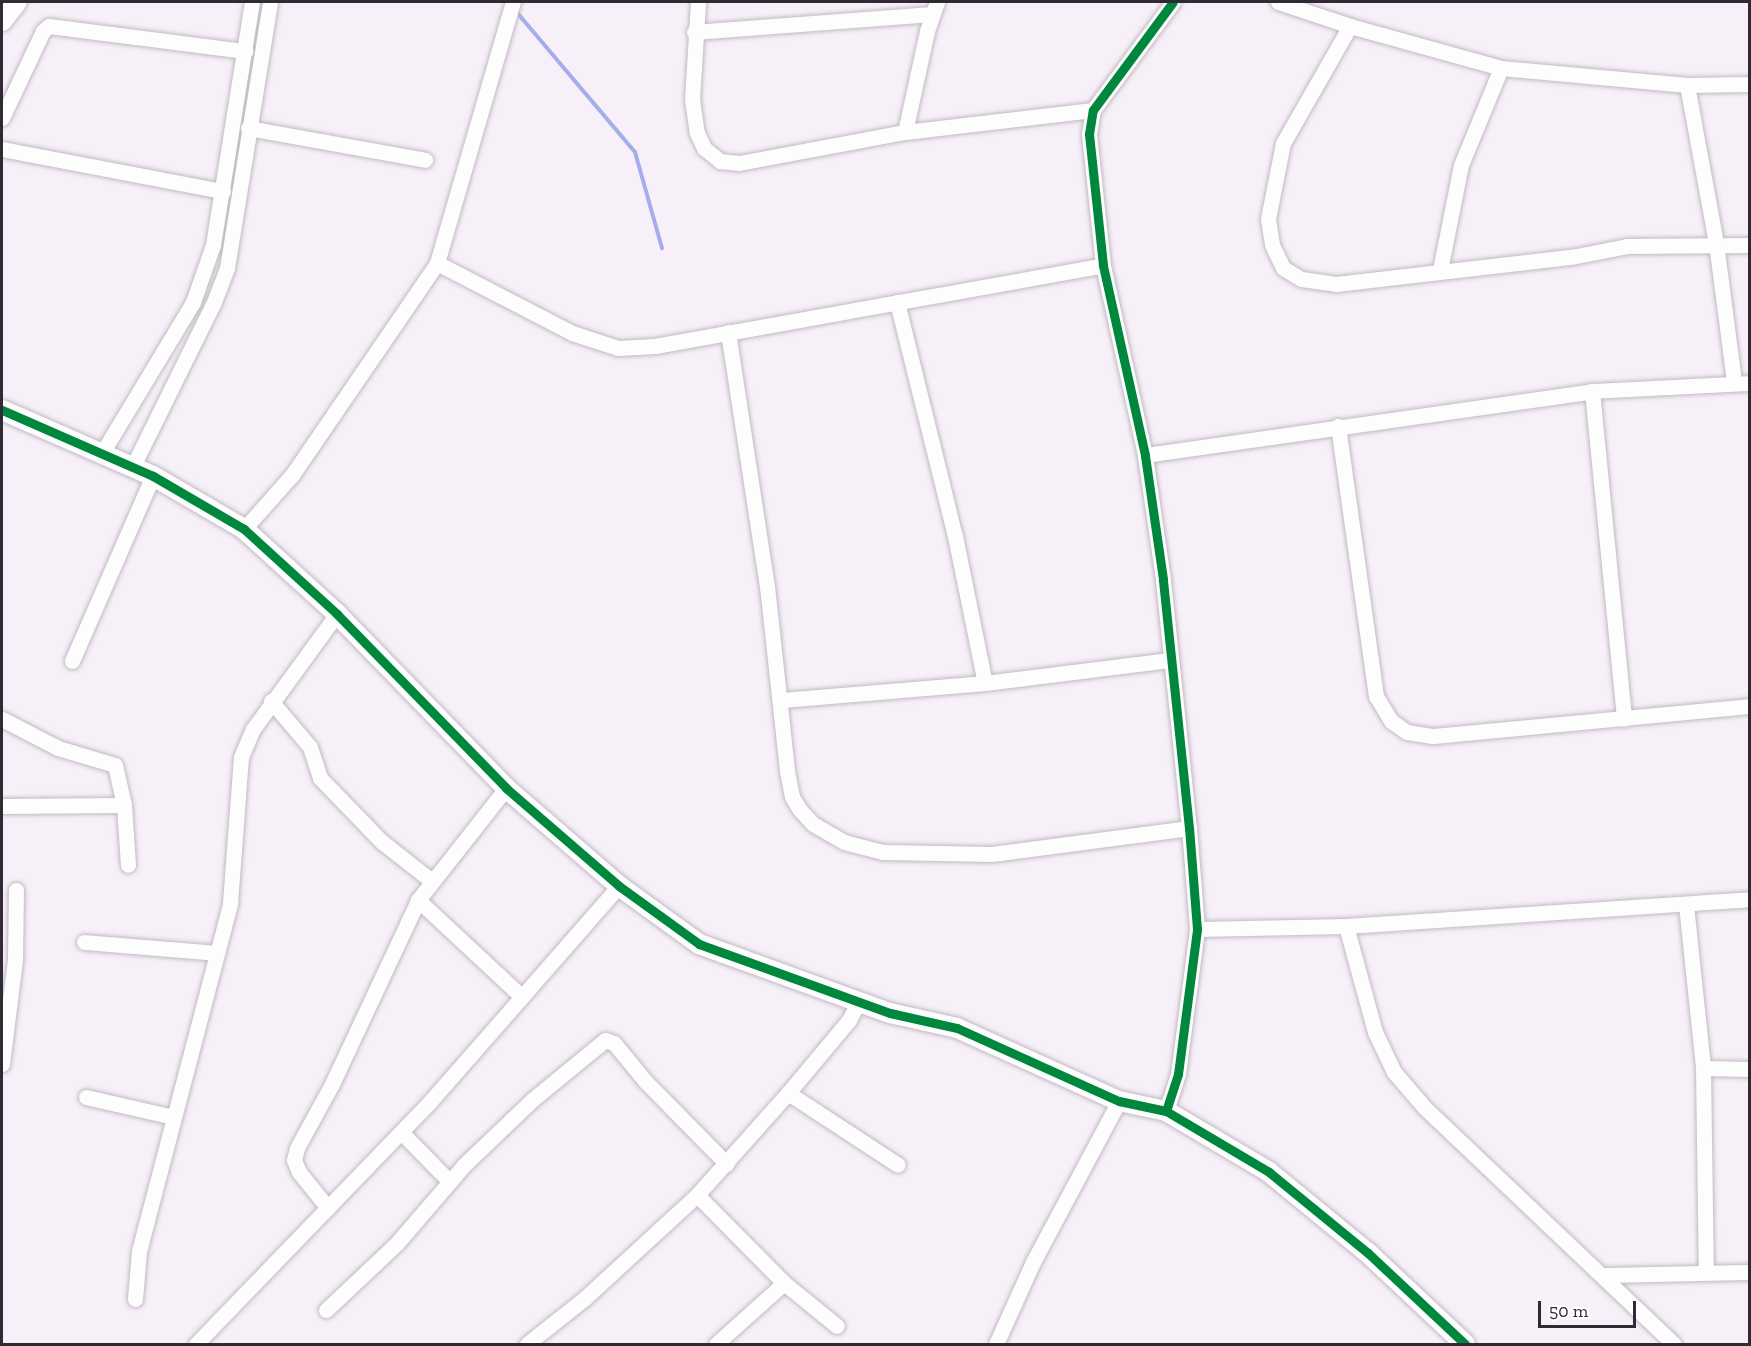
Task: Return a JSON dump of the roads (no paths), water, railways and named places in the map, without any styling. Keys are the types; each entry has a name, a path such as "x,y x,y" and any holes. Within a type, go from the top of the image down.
{"street":[{"path":"2,21 17,2"},
{"path":"102,453 193,302 213,245 252,2"},
{"path":"133,466 214,302 227,268 270,2"},
{"path":"244,529 292,475 437,262 513,2"},
{"path":"698,2 694,32 692,99 697,132 704,148 720,161 739,163 905,132 1093,110"},
{"path":"1166,1111 1178,1074 1197,929 1189,828 1163,579 1145,455 1103,265 1089,134 1093,110 1173,2"},
{"path":"1278,2 1350,26 1501,68 1687,85 1749,84"},
{"path":"694,32 934,8 905,132"},
{"path":"2,118 43,31 49,26 245,51"},
{"path":"1350,26 1283,144 1268,219 1272,245 1283,268 1300,279 1336,284 1440,270 1570,257 1627,246 1716,243 1749,245"},
{"path":"1440,270 1461,165 1501,68"},
{"path":"1145,455 1592,391 1742,382 1687,85"},
{"path":"248,128 425,160"},
{"path":"2,149 222,191"},
{"path":"437,262 591,342 618,348 655,346 1103,265"},
{"path":"897,302 955,536 985,683"},
{"path":"728,332 754,488 782,700 792,797 813,824 844,842 883,852 992,854 1189,828"},
{"path":"1592,391 1624,718"},
{"path":"2,410 133,466 244,529 337,614 506,788 619,886 699,944 858,1003 957,1029 1119,1101 1166,1111 1269,1172 1368,1253 1465,1344"},
{"path":"1338,426 1376,696 1391,721 1407,732 1433,736 1749,706"},
{"path":"72,660 153,476"},
{"path":"135,1299 139,1251 230,903 241,757 253,729 271,701 337,614"},
{"path":"782,700 985,683 1170,660"},
{"path":"271,701 310,747 320,778 382,842 432,881"},
{"path":"2,719 58,748 115,765 124,805 128,865"},
{"path":"328,1208 294,1160 418,900 506,788"},
{"path":"2,806 124,805"},
{"path":"196,1344 401,1132 619,886"},
{"path":"2,1064 3,1026 15,960 15,890"},
{"path":"1197,929 1346,926 1749,899"},
{"path":"418,900 522,997"},
{"path":"1686,905 1703,1068 1706,1271"},
{"path":"1346,926 1375,1032 1394,1072 1425,1108 1674,1344"},
{"path":"84,942 217,953"},
{"path":"528,1344 585,1298 697,1195 727,1164 849,1020 858,1003"},
{"path":"326,1310 397,1243 449,1181 532,1100 605,1040 614,1043 646,1082 727,1164"},
{"path":"1703,1068 1749,1069"},
{"path":"788,1094 898,1165"},
{"path":"87,1096 173,1117"},
{"path":"996,1344 1033,1263 1119,1101"},
{"path":"401,1132 449,1181"},
{"path":"697,1195 784,1283 837,1326"},
{"path":"1603,1275 1706,1271 1749,1272"},
{"path":"716,1344 784,1283"}],"waterway":[{"path":"514,9 635,152 662,248"}]}
